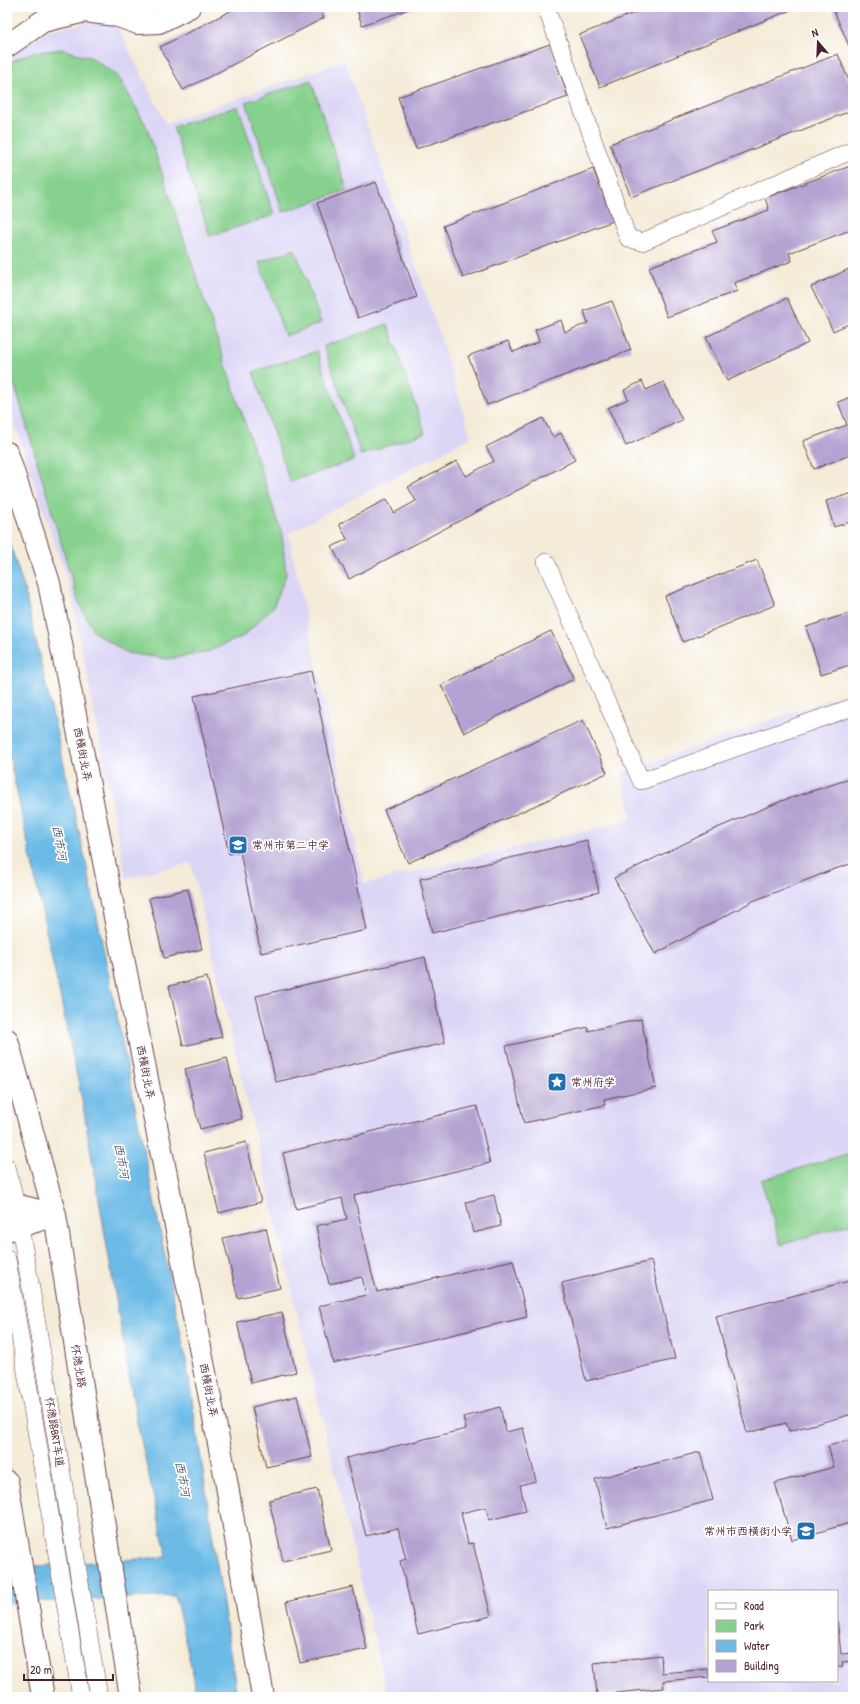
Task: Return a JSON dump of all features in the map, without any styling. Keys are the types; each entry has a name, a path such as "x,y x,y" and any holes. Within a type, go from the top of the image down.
{"street":[{"path":"7,46 44,21 85,11 115,15 138,23 159,22 189,7"},
{"name":"西横街北弄","path":"7,453 49,583 225,1474 263,1697"},
{"name":"怀德北路","path":"7,1040 55,1215 131,1697"},
{"path":"11,1204 55,1215"},
{"path":"13,1228 55,1215"},
{"path":"7,1482 43,1697"}],"lane":[{"path":"546,7 628,238 642,242 853,150"},
{"path":"546,562 641,781 853,707"},
{"name":"怀德路BRT车道","path":"7,1167 13,1228 73,1543 99,1697"},
{"name":"怀德路BRT车道","path":"7,1259 81,1697"}],"shaded area":[{"name":"常州市第二中学","path":"92,22 116,24 166,123 345,61 439,333 471,437 288,533 364,884 632,820 621,773 853,691 853,1697 388,1697 191,863 126,878 71,592 7,402 7,55 49,30"}],"green space":[{"path":"62,49 92,58 118,76 146,125 282,534 286,575 273,607 244,636 205,653 167,659 127,653 94,632 78,601 7,359 7,63 31,53"},
{"path":"311,80 347,190 283,212 246,102"},
{"path":"238,106 274,215 210,236 173,127"},
{"path":"295,249 321,323 285,336 259,262"},
{"path":"388,324 425,433 361,455 324,346"},
{"path":"317,351 354,460 290,482 253,372"},
{"path":"853,1152 853,1223 781,1245 761,1180"}],"water":[{"name":"西市河","path":"7,534 24,588 87,867 186,1360 237,1697 196,1697 194,1679 175,1596 7,1603 7,1568 167,1557 137,1422 82,1100 7,745"}],"building":[{"path":"238,7 319,7 324,18 183,90 160,47"},
{"path":"356,7 415,7 362,25"},
{"path":"649,7 798,7 600,87 579,35"},
{"path":"837,7 853,7 853,55 833,9"},
{"path":"550,44 568,97 416,149 398,97"},
{"path":"838,54 853,91 853,110 631,197 610,144"},
{"path":"853,165 853,229 789,253 792,261 734,283 737,291 667,317 649,267 717,242 712,231 769,210 765,198"},
{"path":"593,169 613,221 463,278 443,226"},
{"path":"376,182 417,297 358,318 317,203"},
{"path":"853,267 853,322 833,331 811,287"},
{"path":"787,298 808,343 727,381 706,337"},
{"path":"612,301 631,350 487,405 468,356 508,341 513,352 539,342 535,330 561,320 565,332 588,323 584,311"},
{"path":"642,381 646,390 664,382 682,420 626,446 608,408 628,399 624,390"},
{"path":"853,396 853,454 814,469 803,441 847,425 838,402"},
{"path":"543,418 553,437 561,433 575,460 349,579 332,547 347,539 339,524 387,499 394,513 416,501 408,487 457,461 466,476 494,461 486,447"},
{"path":"853,493 853,521 834,527 826,501"},
{"path":"757,560 775,605 683,642 665,596"},
{"path":"853,612 853,664 821,674 806,627"},
{"path":"551,631 574,679 464,733 441,685"},
{"path":"311,671 367,930 261,953 240,852 229,854 194,696"},
{"path":"583,720 607,773 408,863 384,810"},
{"path":"853,778 853,863 753,901 655,954 614,878 710,831 784,800"},
{"path":"587,840 599,892 432,933 420,879"},
{"path":"188,889 202,949 164,958 149,898"},
{"path":"425,957 445,1043 276,1082 256,996"},
{"path":"207,977 222,1037 183,1046 169,986"},
{"path":"641,1019 656,1088 604,1099 605,1105 524,1123 506,1046 588,1027 588,1031"},
{"path":"227,1058 242,1119 200,1129 185,1069"},
{"path":"477,1106 490,1163 354,1195 372,1274 377,1292 513,1260 527,1317 333,1363 319,1306 366,1295 362,1277 329,1284 316,1226 347,1219 342,1198 296,1209 283,1153"},
{"path":"246,1142 261,1202 219,1213 204,1153"},
{"path":"494,1195 501,1226 473,1233 466,1202"},
{"path":"266,1228 280,1288 238,1298 223,1238"},
{"path":"651,1261 675,1359 586,1381 562,1283"},
{"path":"853,1280 853,1414 789,1431 786,1423 747,1433 716,1316"},
{"path":"282,1312 296,1372 251,1383 237,1322"},
{"path":"297,1396 312,1457 266,1467 252,1407"},
{"path":"500,1407 506,1432 523,1428 536,1481 520,1485 526,1511 489,1520 486,1507 461,1513 468,1544 473,1543 491,1616 418,1634 400,1561 406,1559 398,1528 366,1536 346,1458 466,1429 463,1417"},
{"path":"853,1439 853,1522 792,1540 775,1483 834,1467 828,1446"},
{"path":"700,1452 713,1500 607,1528 595,1479"},
{"path":"317,1489 331,1550 283,1561 269,1500"},
{"path":"353,1587 367,1649 300,1663 286,1602"},
{"path":"838,1627 841,1654 853,1653 853,1661 842,1662 843,1667 838,1667"},
{"path":"661,1655 662,1673 708,1669 708,1677 663,1681 664,1688 597,1695 594,1663"}],"place":[{"name":"常州市第二中学","path":"238,845"},
{"name":"常州府学","path":"557,1082"},
{"name":"常州市西横街小学","path":"806,1531"}]}
